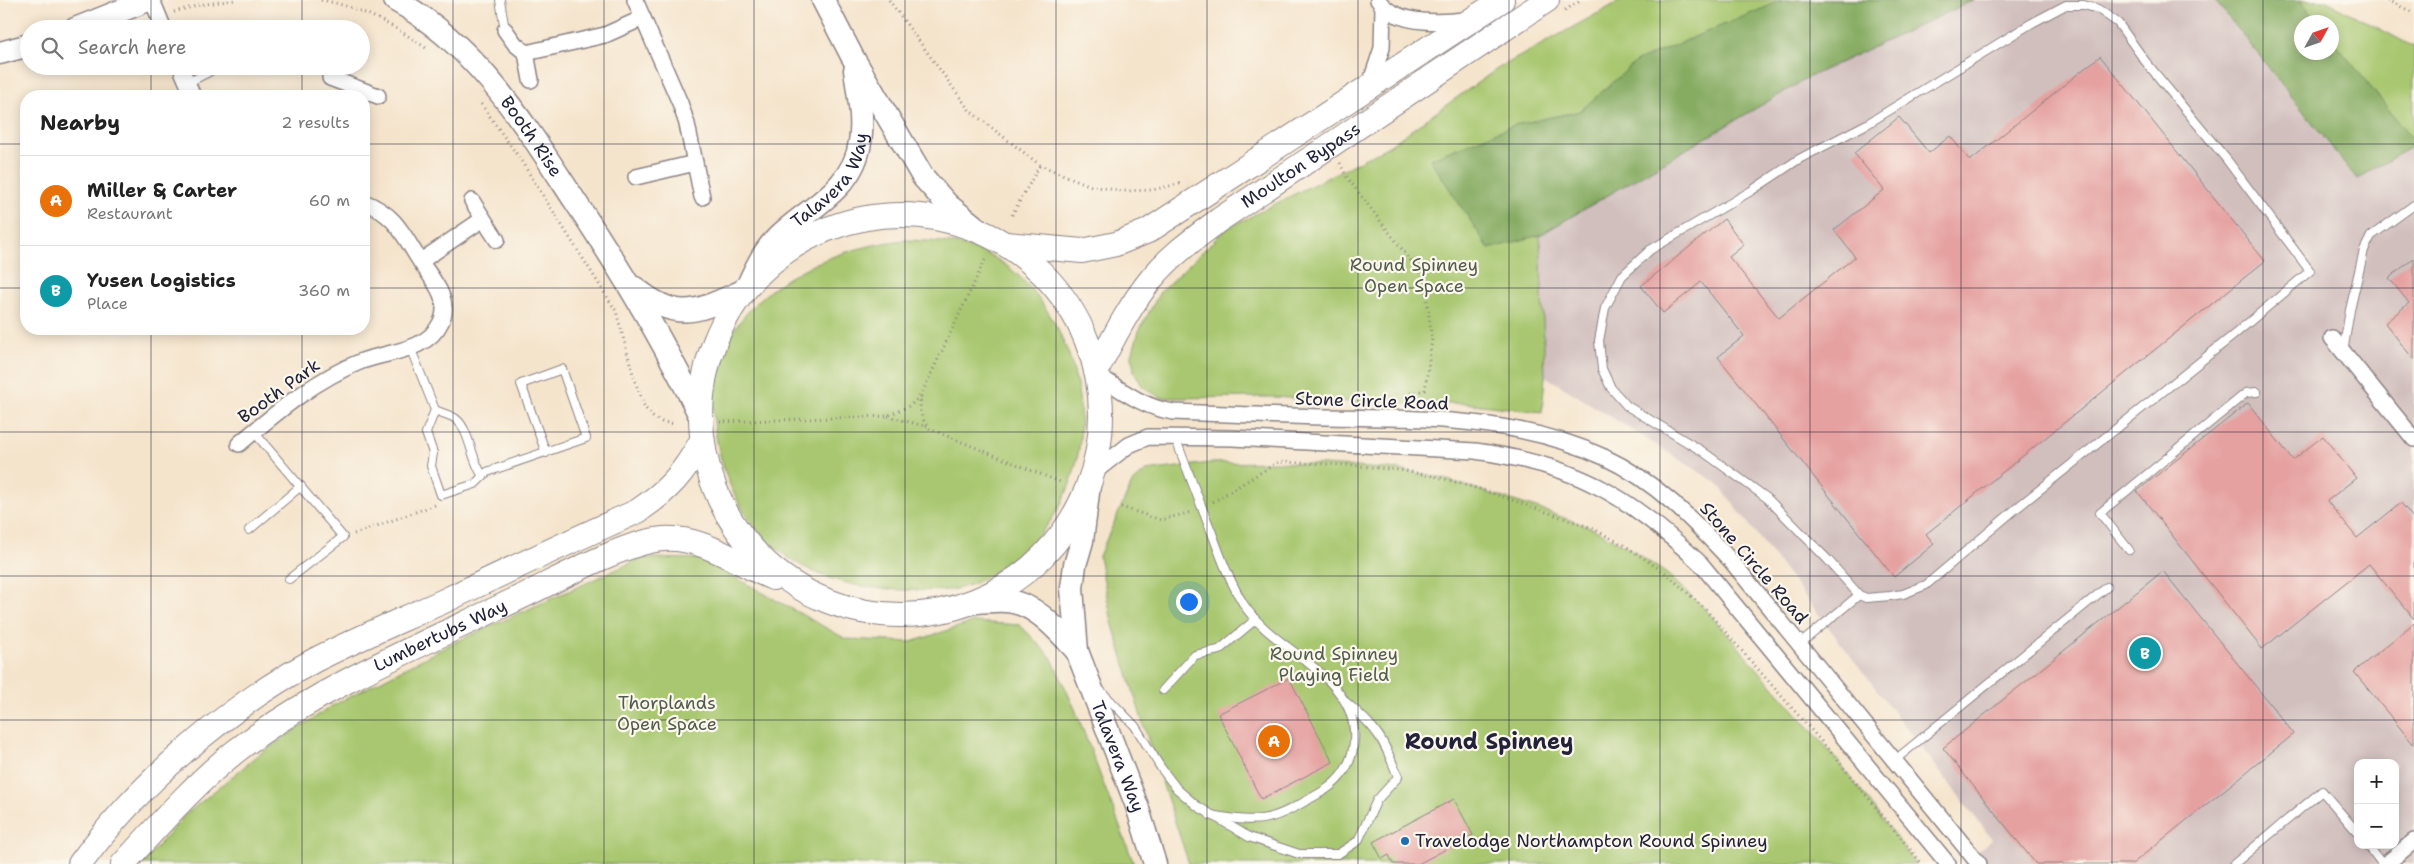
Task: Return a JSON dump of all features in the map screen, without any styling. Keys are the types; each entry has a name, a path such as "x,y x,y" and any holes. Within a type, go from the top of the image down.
{"highway":[{"name":"Moulton Bypass","path":"992,238 1045,249 1082,251 1116,244 1148,231 1370,84 1502,0"},
{"name":"Moulton Bypass","path":"1096,372 1121,324 1152,278 1181,248 1219,220 1329,149 1548,0"},
{"path":"889,216 921,216 953,222 992,238 1028,262 1046,279 1071,311 1086,340 1096,372 1100,399 1100,424 1090,479 1077,511 1062,534 1044,556 1015,580 974,602 932,613 889,615 845,608 805,591 767,563 747,543 725,512 710,477 702,440 710,419 703,383 711,350 725,320 746,288 771,263 797,244 826,230 857,220 889,216"},
{"name":"Lumbertubs Way","path":"80,864 95,844 145,788 195,743 251,700 315,661 638,511 655,500 679,478 702,440"},
{"name":"Lumbertubs Way","path":"123,864 166,816 235,752 311,700 578,570 632,546 663,539 692,541 805,591"}],"main road":[{"name":"Talavera Way","path":"823,0 852,56 923,177 948,205 992,238"},
{"name":"Booth Rise","path":"408,3 450,37 486,74 547,158 630,284 674,362 710,419"},
{"path":"116,20 156,11"},
{"path":"0,54 20,48"},
{"name":"Talavera Way","path":"746,288 760,259 777,237 834,192 852,168 860,143 861,115 852,56"},
{"name":"Booth Rise","path":"630,284 654,304 669,310 687,311 706,307 746,288"},
{"name":"Talavera Way","path":"1090,479 1082,541 1075,565 1072,588 1077,651 1137,806 1155,864"},
{"name":"Talavera Way","path":"974,602 1007,601 1026,607 1038,613 1052,624 1077,651"}],"street":[{"path":"635,0 680,103 696,163 702,197"},
{"path":"1381,3 1412,20 1441,23 1471,19"},
{"path":"1370,84 1382,48 1381,3"},
{"path":"526,53 605,35 643,18"},
{"path":"505,30 515,44 526,53 531,80"},
{"path":"184,75 190,90"},
{"path":"330,78 353,90"},
{"path":"370,95 378,96"},
{"path":"636,177 696,163"},
{"path":"472,201 497,240"},
{"name":"Booth Park","path":"239,444 295,398 322,380 362,361 425,342 432,336 444,313 442,296 421,261 389,215 370,205"},
{"path":"421,261 483,219"},
{"path":"2332,338 2414,439"},
{"name":"Stone Circle Road","path":"1096,372 1156,410 1405,419 1486,424 1525,431 1563,441 1613,462 1650,484 1690,516 1732,562 1979,864"},
{"path":"1090,479 1129,445 1148,437 1233,438 1485,452 1514,456 1551,466 1584,478 1639,510 1669,534 1700,564 1948,864"},
{"path":"2386,864 2414,841"}],"lane":[{"path":"500,0 505,30"},
{"path":"2066,5 2084,5 2098,9 2118,23 2145,61 2227,160 2310,271 2235,334 2018,506 1926,585 1903,594 1890,596 1866,598 1858,595 1828,560 1767,498 1702,451 1627,406 1611,388 1602,368 1598,341 1605,308 1622,276 1650,250 1799,159 1868,124 2032,23 2066,5"},
{"path":"190,90 206,75"},
{"path":"2343,352 2350,310 2364,250 2371,236 2414,204"},
{"path":"410,347 435,410 426,433 433,453 431,466 441,495 475,484 487,472 546,452 586,438 562,369 522,384 546,452"},
{"path":"2129,550 2100,513 2246,393 2257,392"},
{"path":"435,410 456,419 461,425 478,469 483,476"},
{"path":"254,432 343,537 289,579"},
{"path":"1087,677 1135,726 1161,768 1177,789 1210,815 1248,837 1299,854 1338,854 1358,842 1378,800 1398,777 1385,743 1368,720 1345,702 1322,674 1256,620 1230,582 1175,437"},
{"path":"249,530 301,486"},
{"path":"1895,760 2107,587"},
{"path":"1800,644 1858,595"},
{"path":"1163,690 1195,655 1219,650 1256,620"},
{"path":"1210,815 1237,820 1262,820 1279,816 1329,788 1342,777 1352,752 1354,738 1352,722 1345,702"},
{"path":"2234,864 2322,791 2354,828"},
{"path":"2371,849 2382,864"}],"path":[{"path":"156,11 235,0"},
{"path":"321,0 367,13 389,23 434,53"},
{"path":"889,0 970,111 1040,165 1065,177 1091,186 1122,191 1152,190 1188,182"},
{"path":"2387,0 2414,13"},
{"path":"478,100 520,159 616,312 634,381 645,408 653,417 662,422 676,424"},
{"path":"1329,149 1340,163 1346,176 1424,278 1432,339 1425,390 1406,394 1405,419"},
{"path":"1012,215 1040,165"},
{"path":"887,416 911,406 921,395 985,260"},
{"path":"921,395 920,410 922,418 930,428"},
{"path":"710,419 887,416 930,428 1060,482"},
{"path":"1400,470 1404,446"},
{"path":"1121,507 1161,520 1202,508 1278,462 1400,470 1438,477 1483,490 1592,528 1627,547 1667,574 1706,610 1762,673 1922,864"},
{"path":"343,537 438,504"}],"shaded area":[{"path":"1974,0 2214,0 2356,179 2414,145 2414,864 1963,864 1992,839 1717,483 1545,376 1540,235 1811,76"}],"green space":[{"name":"Round Spinney Open Space","path":"1622,0 1974,0 1811,76 1540,235 1545,376 1542,412 1464,403 1384,404 1273,397 1161,398 1142,386 1134,371 1132,355 1139,331 1160,292 1226,229 1389,146 1497,69"},
{"path":"1783,0 1974,0 1811,76 1540,235 1489,249 1430,159 1514,125 1580,111 1637,61"},
{"path":"2215,0 2294,20 2294,60 2339,60 2339,15 2312,15 2300,0 2325,0 2414,47 2414,145 2357,179"},
{"path":"2215,0 2300,0 2312,15 2294,15 2294,60 2339,60 2339,48 2414,141 2414,145 2357,179"},
{"path":"904,240 941,242 976,249 998,260 1019,276 1046,309 1063,341 1075,374 1080,408 1080,442 1073,476 1059,507 1039,535 1012,560 992,573 964,587 950,590 905,590 869,587 835,580 806,568 779,551 757,529 739,503 725,472 714,425 713,390 720,356 740,322 757,302 778,285 801,271 825,260 877,244"},
{"name":"Round Spinney Playing Field","path":"1278,462 1400,470 1438,477 1592,528 1627,547 1667,574 1706,610 1835,757 1916,864 1189,864 1112,622 1099,556 1132,483 1146,471 1210,463"},
{"name":"Thorplands Open Space","path":"642,558 702,559 846,639 911,642 974,622 1020,625 1051,657 1075,709 1134,864 142,864 185,815 261,753 332,706 451,644"}],"building":[{"path":"2100,56 2265,261 1926,534 1934,544 1894,577 1718,357 1744,336 1701,282 1663,313 1641,286 1724,219 1744,245 1729,257 1779,318 1855,257 1834,230 1884,190 1854,153 1899,117 1929,153 1950,136 1970,161"},
{"path":"2414,258 2414,360 2385,323 2409,303 2389,278"},
{"path":"2248,403 2293,460 2323,436 2356,478 2327,501 2357,538 2401,503 2414,519 2414,619 2369,564 2262,649 2137,491"},
{"path":"2163,571 2294,734 2132,864 2036,864 1943,748"},
{"path":"2414,623 2414,745 2354,672"},
{"path":"1289,678 1333,762 1261,799 1218,714"},
{"path":"1454,799 1473,835 1418,864 1393,864 1389,855 1382,859 1373,842"}],"place":[{"name":"Yusen Logistics","path":"2145,653"},
{"name":"Miller & Carter","path":"1274,741"},
{"name":"Travelodge Northampton Round Spinney","path":"1405,841"}],"district":[{"name":"Round Spinney","path":"1489,741"}]}
